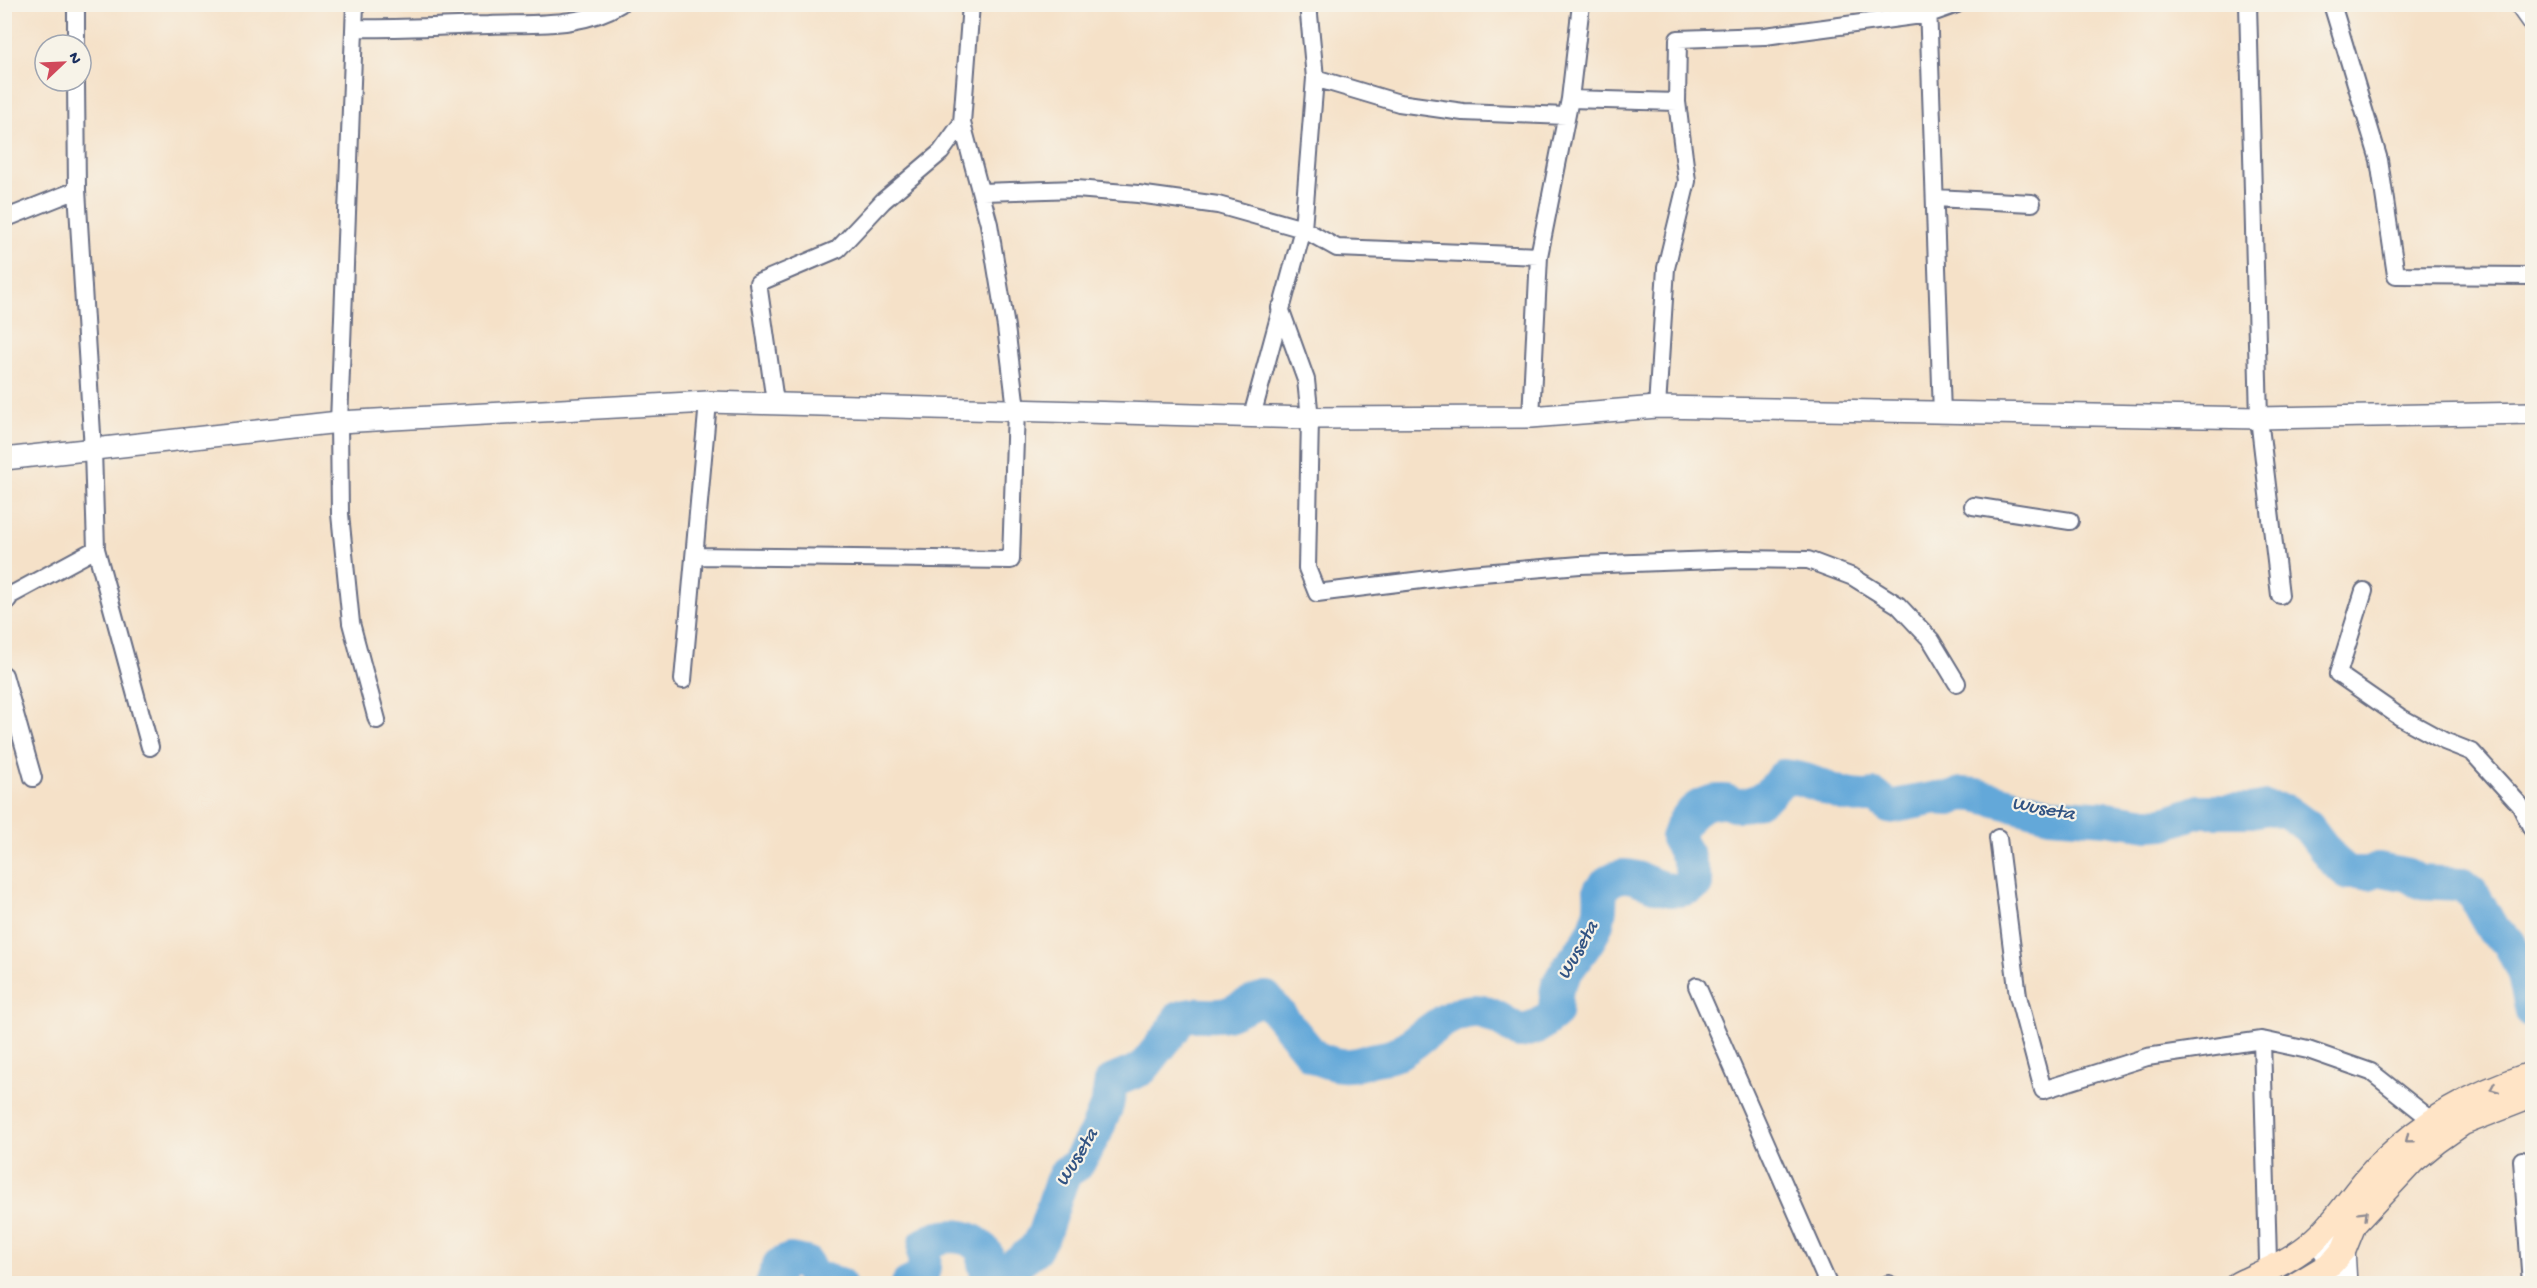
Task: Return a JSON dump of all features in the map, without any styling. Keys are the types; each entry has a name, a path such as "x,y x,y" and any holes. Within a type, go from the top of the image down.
{"main road":[{"path":"2297,1284 2336,1265 2354,1224 2459,1114 2504,1084 2532,1074"},
{"path":"2238,1284 2281,1264 2323,1232 2380,1164 2433,1121 2532,1096"}],"street":[{"path":"76,4 76,33"},
{"path":"355,4 339,422 340,514 351,622 377,720"},
{"path":"355,28 408,29 567,23 612,10 620,4"},
{"path":"695,556 1011,560 1016,409 989,224 962,123 971,4"},
{"path":"1252,416 1303,229 1315,78 1308,4"},
{"path":"1531,417 1539,256 1570,99 1581,4"},
{"path":"1657,407 1666,268 1687,181 1677,102 1678,39 1765,36 1957,4"},
{"path":"2332,4 2379,160 2396,275 2532,276"},
{"path":"2520,4 2532,21"},
{"path":"2243,5 2259,418 2280,595"},
{"path":"1928,9 1942,414"},
{"path":"1315,78 1399,103 1463,112 1566,116"},
{"path":"76,93 77,190 93,450 96,549 150,747"},
{"path":"1570,99 1677,102"},
{"path":"775,402 758,284 838,249 883,201 941,152 962,123"},
{"path":"982,192 1076,189 1138,194 1218,205 1303,229 1337,248 1539,256"},
{"path":"4,219 77,190"},
{"path":"1935,198 2032,203"},
{"path":"1280,308 1306,380 1310,418 1307,568 1317,593 1470,574 1580,566 1742,559 1808,560 1853,577 1898,605 1931,640 1957,683"},
{"path":"4,459 339,422 708,402 1310,418 1531,417 1657,407 2259,418 2532,413"},
{"path":"683,680 708,402"},
{"path":"1974,506 2070,521"},
{"path":"4,604 11,595 96,549"},
{"path":"2364,591 2338,674 2400,717 2444,741 2472,752 2520,805 2532,829"},
{"path":"4,675 33,778"},
{"path":"1998,838 2018,996 2043,1090 2147,1057 2262,1040 2308,1050 2371,1072 2433,1121"},
{"path":"1697,986 1828,1284"},
{"path":"2262,1040 2268,1261"},
{"path":"2523,1161 2531,1284"},
{"path":"2323,1232 2346,1284"}],"waterway":[{"name":"Wuseta","path":"908,1284 923,1273 925,1244 933,1240 958,1236 973,1241 986,1253 984,1263 987,1274 997,1274 1010,1268 1035,1249 1044,1233 1066,1172 1077,1165 1096,1132 1107,1105 1111,1082 1142,1069 1174,1029 1179,1018 1191,1015 1226,1014 1266,998 1313,1056 1342,1065 1394,1055 1443,1021 1463,1013 1480,1011 1498,1018 1520,1032 1537,1027 1555,1013 1558,984 1594,930 1600,905 1600,890 1612,880 1623,876 1634,877 1669,890 1682,890 1696,884 1687,855 1677,838 1688,816 1700,806 1715,801 1726,801 1738,805 1752,803 1770,792 1783,776 1807,781 1850,796 1875,796 1889,807 1937,798 1950,799 1961,794 1976,795 2050,814 2107,818 2148,824 2165,823 2200,811 2251,811 2267,808 2286,811 2308,827 2333,860 2348,873 2369,873 2378,869 2408,875 2419,882 2461,884 2474,895 2493,930 2509,942 2524,974 2532,1011"},
{"name":"Wuseta","path":"772,1284 779,1265 790,1260 806,1263 815,1281 826,1280 839,1284"}]}
